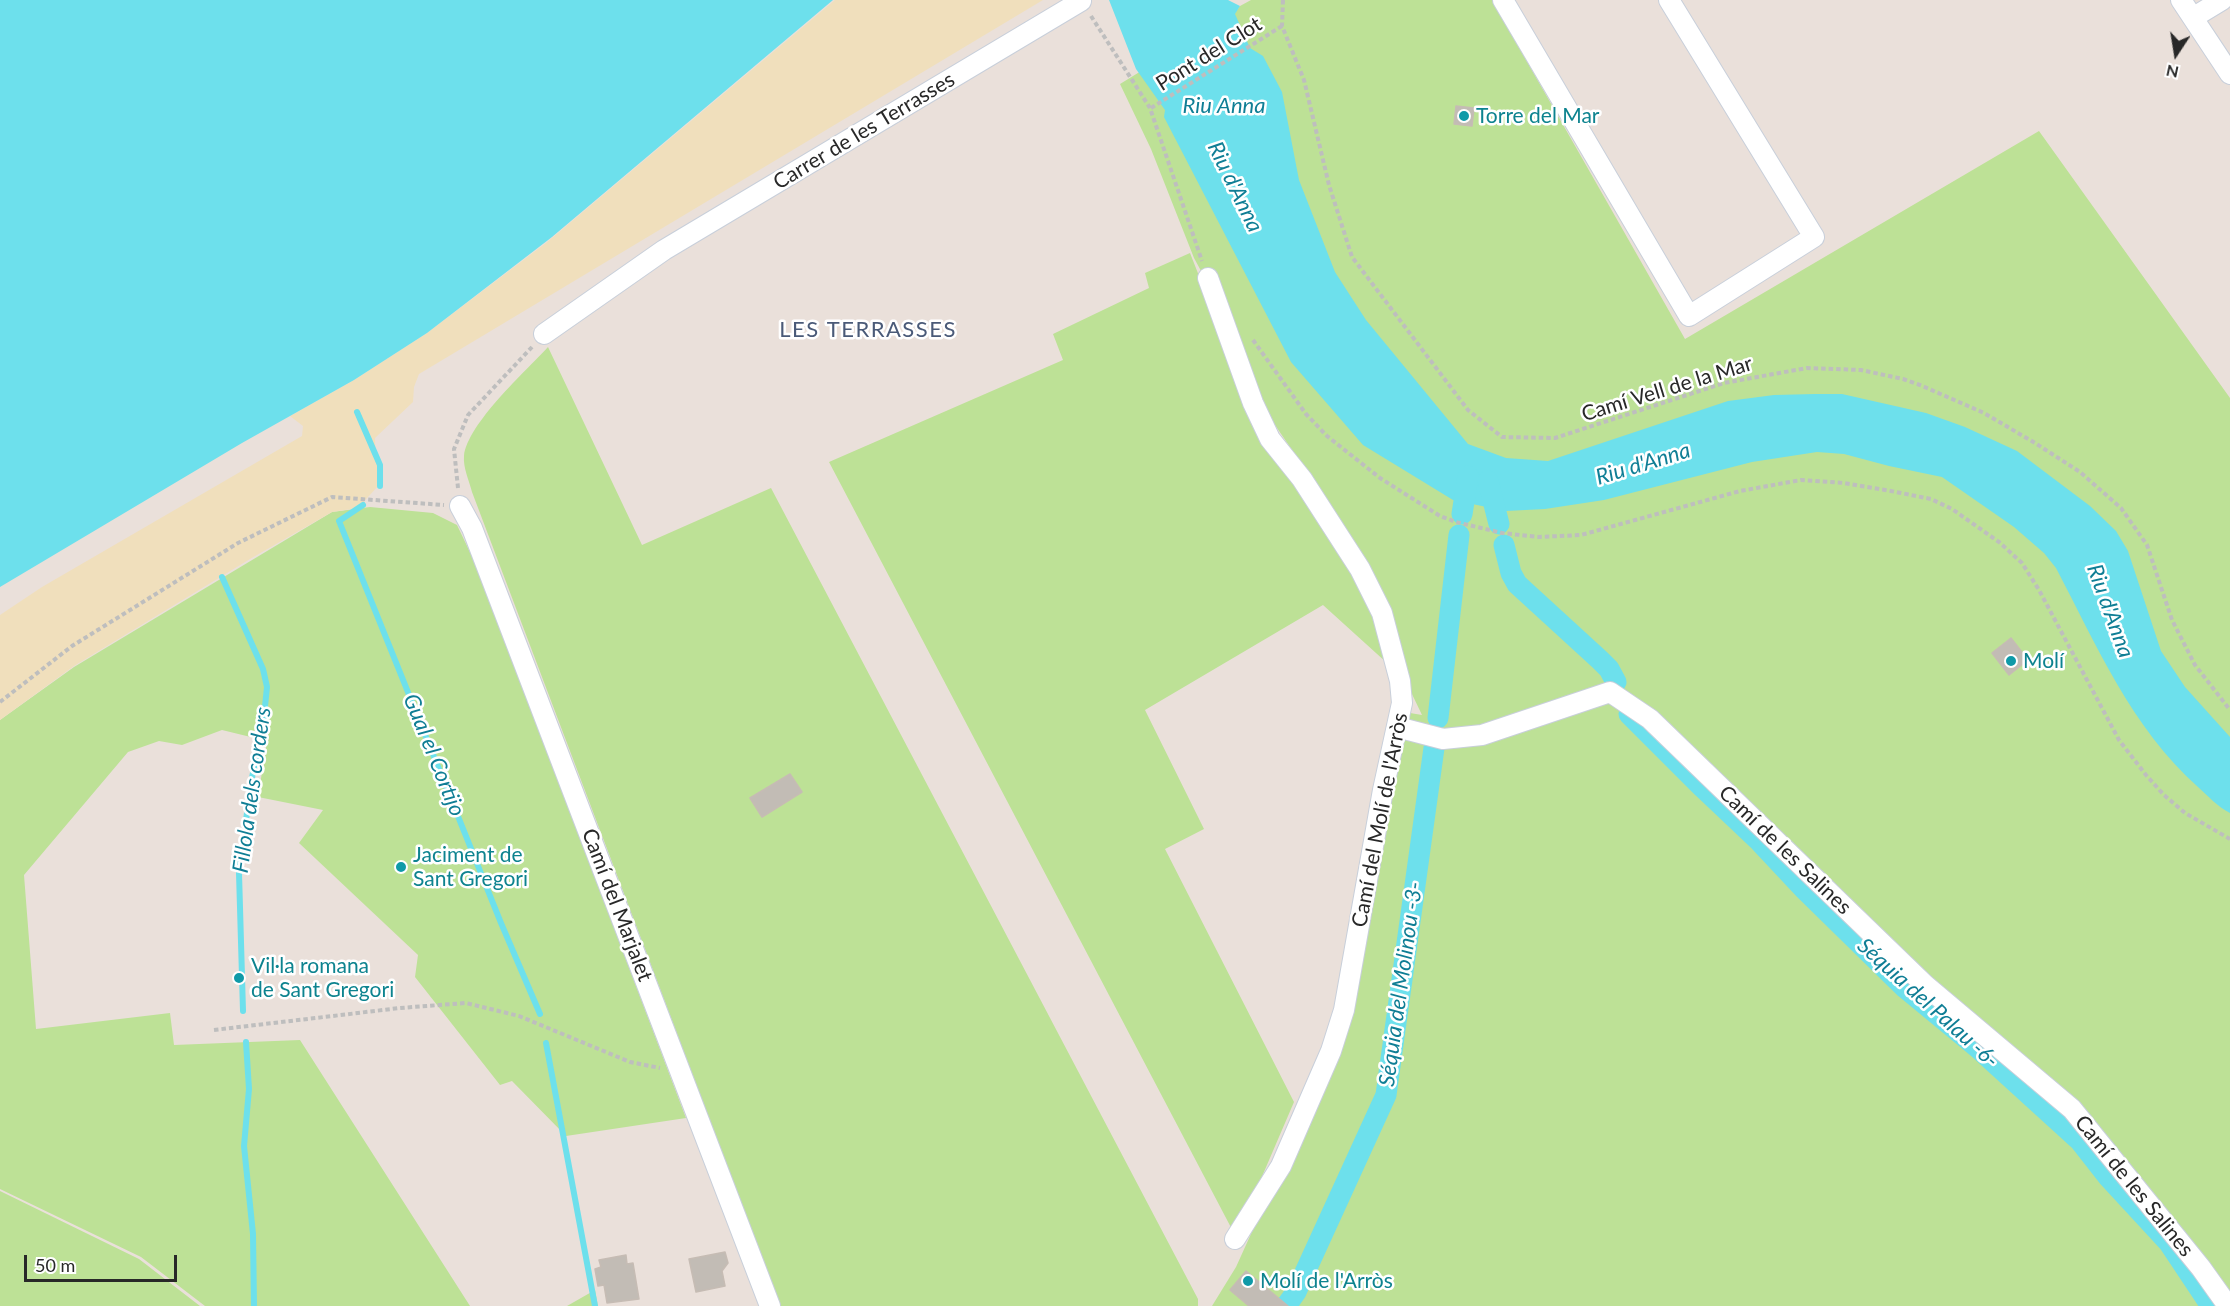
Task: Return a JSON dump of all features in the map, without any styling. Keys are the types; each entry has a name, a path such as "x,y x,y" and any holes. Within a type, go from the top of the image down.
{"street":[{"path":"1503,0 1689,315 1814,237 1669,0"},
{"path":"2181,0 2230,74"},
{"path":"2194,17 2222,0"},
{"name":"Carrer de les Terrasses","path":"544,334 664,250 1081,1"},
{"name":"Camí del Molí de l'Arròs","path":"1208,278 1253,403 1270,439 1302,479 1360,569 1382,614 1402,703 1383,789 1344,1010 1331,1051 1281,1166 1235,1239"},
{"name":"Camí del Marjalet","path":"460,506 472,528 770,1306"},
{"name":"Camí de les Salines","path":"1397,727 1443,738 1482,735 1610,692 1650,719 1925,985 2072,1109 2201,1268 2228,1306"}],"path":[{"path":"1282,26 1284,0"},
{"path":"1081,1 1150,108 1208,278"},
{"name":"Pont del Clot","path":"1150,108 1282,26"},
{"name":"Camí Vell de la Mar","path":"1282,26 1304,80 1329,185 1352,257 1468,410 1502,437 1556,438 1724,383 1807,368 1861,370 1920,385 1983,413 2035,443 2080,472 2121,508 2147,545 2172,620 2195,665 2230,710"},
{"path":"0,702 72,646 238,543 332,497 460,506 454,449 468,415 544,334"},
{"path":"1250,336 1306,414 1327,436 1380,478 1440,516 1456,522 1502,533 1539,537 1581,535 1740,491 1800,480 1844,483 1891,491 1930,499 1952,509 1999,542 2022,563 2039,590 2119,740 2146,775 2184,813 2230,839"},
{"path":"214,1030 400,1008 466,1003 519,1016 630,1062 681,1073"}],"green space":[{"path":"1251,0 1492,0 1685,339 2039,131 2230,398 2230,1306 1212,1306 1236,1267 1333,1053 1404,712 1422,715 1411,692 1386,608 1353,539 1264,409 1232,328 1194,258 1151,149 1120,84 1234,14 1240,6"},
{"path":"1190,253 1255,428 1358,571 1376,611 1387,663 1323,605 1145,710 1204,829 1165,849 1294,1102 1236,1237 829,462 1063,360 1053,334 1149,288 1145,273"},
{"path":"548,347 642,545 771,488 1198,1299 1198,1306 780,1306 465,470 464,456 468,443 486,414"},
{"path":"370,507 433,513 457,525 479,571 686,1118 566,1136 512,1081 500,1085 415,977 418,955 299,843 323,810 258,797 267,741 222,730 182,745 159,741 128,752 24,875 36,1029 170,1013 174,1045 300,1040 470,1306 205,1306 141,1257 0,1189 0,720 74,667 332,512"},
{"path":"0,1191 139,1259 200,1306 0,1306"},
{"path":"595,1290 598,1306 567,1306"}],"sand":[{"path":"835,0 1043,0 419,374 414,387 413,402 375,438 379,485 358,508 332,512 250,559 74,666 0,720 0,615 42,587 302,436 303,426 290,416 354,380 427,333 546,243"}],"water":[{"path":"0,0 833,0 552,237 427,333 354,380 242,443 0,587"},
{"name":"Riu Anna","path":"1109,0 1228,0 1240,6 1235,14 1250,48 1263,56 1282,92 1299,180 1335,272 1366,320 1468,444 1506,458 1548,461 1728,401 1774,395 1842,394 1926,413 1965,427 2017,451 2090,506 2116,531 2128,551 2161,651 2185,687 2230,737 2230,813 2217,805 2174,764 2134,712 2101,656 2056,568 2044,553 2014,527 1942,477 1844,454 1817,452 1752,462 1604,500 1545,509 1506,511 1453,500 1363,445 1291,362 1164,117 1165,110 1136,69"}],"building":[{"name":"Torre del Mar","path":"1456,106 1474,108 1472,126 1454,124"},
{"name":"Molí","path":"2011,638 2028,660 2009,675 1992,653"},
{"path":"790,774 802,792 762,817 750,798"},
{"path":"725,1252 728,1263 722,1271 725,1286 696,1292 689,1259"},
{"path":"626,1255 627,1264 633,1263 639,1299 607,1303 604,1285 598,1286 595,1269 601,1267 599,1260"},
{"name":"Molí de l'Arròs","path":"1246,1271 1288,1306 1249,1306 1230,1290"}],"waterway":[{"path":"357,412 380,465 380,486"},
{"name":"Séquia del Molinou -3-","path":"1462,514 1468,476"},
{"name":"Séquia del Palau -6-","path":"1488,481 1499,524"},
{"name":"Gual el Cortijo","path":"363,505 339,521 540,1014"},
{"name":"Séquia del Molinou -3-","path":"1438,718 1459,535"},
{"name":"Séquia del Palau -6-","path":"1504,545 1511,573 1517,584 1600,660 1609,669 1616,682"},
{"name":"Fillola dels corders","path":"222,577 263,669 267,687 239,873 243,1011"},
{"name":"Séquia del Palau -6-","path":"1629,714 1905,988 1979,1049 2080,1141 2109,1178 2169,1243 2211,1306"},
{"name":"Séquia del Molinou -3-","path":"1286,1306 1296,1292 1386,1095 1434,748"},
{"name":"Fillola dels corders","path":"246,1042 249,1089 244,1146 253,1234 254,1306"},
{"name":"Gual el Cortijo","path":"546,1043 595,1306"}],"place":[{"name":"Torre del Mar","path":"1464,116"},
{"name":"Molí","path":"2011,661"},
{"name":"Jaciment de Sant Gregori","path":"401,867"},
{"name":"Vil·la romana de Sant Gregori","path":"239,978"},
{"name":"Molí de l'Arròs","path":"1248,1281"}],"district":[{"name":"LES TERRASSES","path":"868,330"}],"water label":[{"name":"Riu d'Anna","path":"1235,187"},
{"name":"Riu d'Anna","path":"1643,464"},
{"name":"Riu d'Anna","path":"2110,611"}]}
